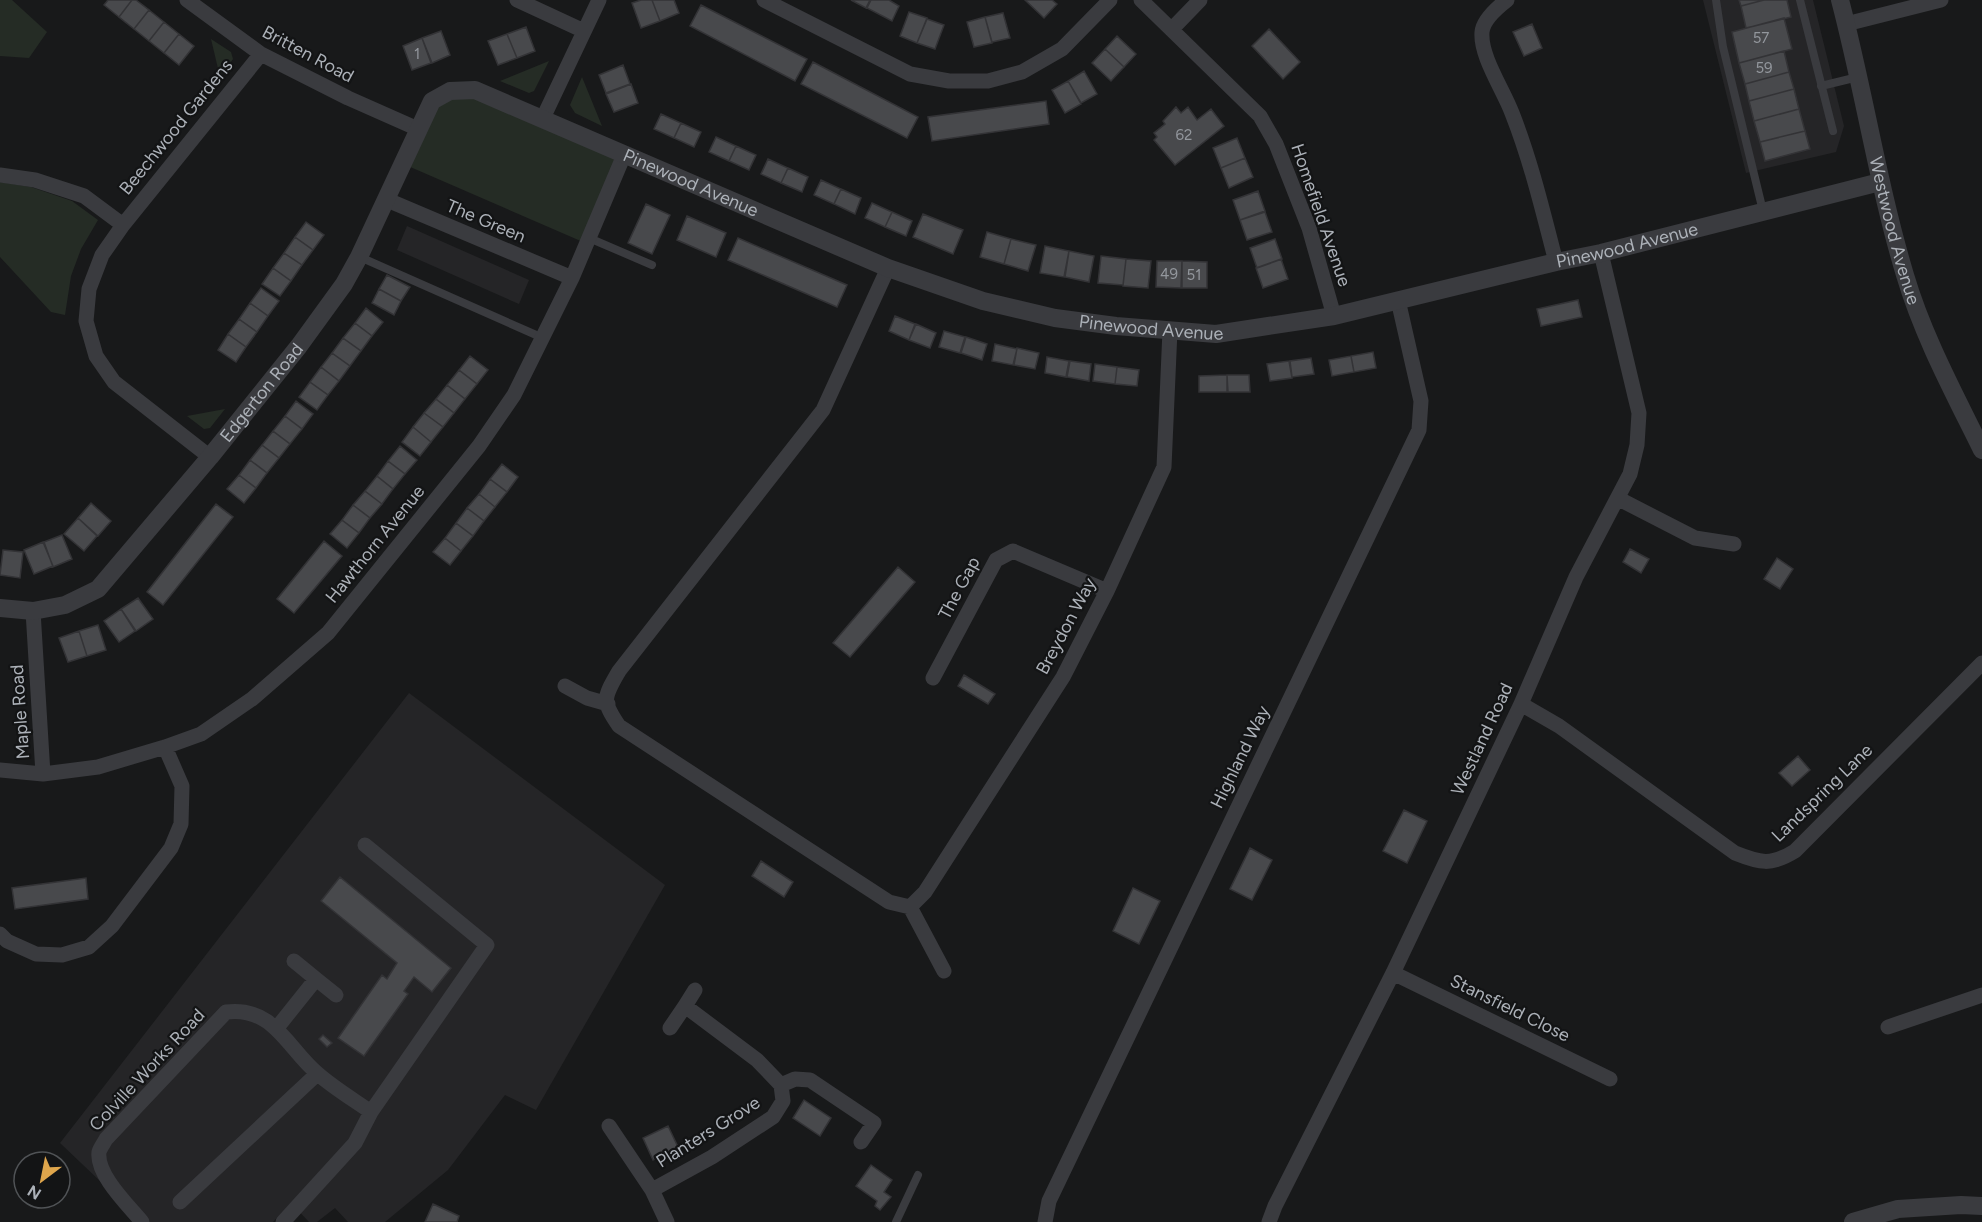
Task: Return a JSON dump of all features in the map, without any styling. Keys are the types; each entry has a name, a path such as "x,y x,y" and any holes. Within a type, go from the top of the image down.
{"street":[{"name":"Britten Road","path":"188,0 261,54 348,98 418,129"},
{"path":"518,0 584,31"},
{"path":"543,118 599,0"},
{"path":"764,0 910,74 949,81 988,81 1022,72 1062,49 1110,0"},
{"name":"Homefield Avenue","path":"1141,0 1260,116 1276,144 1309,228 1334,316"},
{"path":"1172,29 1200,0"},
{"path":"1507,0 1495,10 1482,29 1483,48 1512,113 1556,262"},
{"name":"Westwood Avenue","path":"1839,0 1880,182 1905,277 1938,362 1982,450"},
{"path":"1846,24 1941,0"},
{"name":"Beechwood Gardens","path":"210,457 114,382 96,356 86,321 89,289 102,255 123,225 261,54"},
{"name":"Pinewood Avenue","path":"450,91 474,90 888,268 983,301 1055,318 1216,334 1334,316 1601,253 1880,182"},
{"name":"Edgerton Road","path":"0,608 33,611 65,605 98,589 210,457 299,346 344,284 359,257 432,101 450,91"},
{"name":"Hawthorn Avenue","path":"0,770 43,774 98,767 201,734 252,699 328,633 479,446 514,395 572,279 624,155"},
{"name":"Beechwood Gardens","path":"0,175 35,180 84,196 123,225"},
{"name":"The Green","path":"385,199 572,279"},
{"name":"Westland Road","path":"1269,1222 1393,973 1521,704 1576,577 1619,499 1630,474 1637,445 1638,413 1601,253"},
{"path":"888,268 824,410 619,671 606,693 609,712 619,726 889,902 910,907 944,971"},
{"name":"Highland Way","path":"1045,1222 1049,1201 1419,429 1421,401 1398,300"},
{"name":"Breydon Way","path":"910,907 925,892 1062,677 1107,591 1164,467 1170,330"},
{"path":"1619,499 1695,538 1734,544"},
{"name":"The Gap","path":"933,678 996,560 1013,551 1107,591"},
{"name":"Maple Road","path":"33,611 43,774"},
{"name":"Landspring Lane","path":"1521,704 1559,726 1735,854 1768,863 1782,859 1795,851 1982,663"},
{"path":"565,686 587,698 608,704"},
{"path":"0,934 7,941 36,954 62,955 89,947 112,926 171,848 181,824 182,786 165,747"},
{"path":"283,1222 350,1150 371,1112 487,945 365,845"},
{"path":"294,961 336,994"},
{"name":"Stansfield Close","path":"1393,973 1610,1079"},
{"path":"276,1029 316,979"},
{"path":"670,1028 695,990"},
{"path":"1888,1027 1982,995"},
{"name":"Planters Grove","path":"652,1190 712,1158 773,1117 783,1101 781,1086 757,1060 685,1006"},
{"name":"Colville Works Road","path":"142,1222 109,1182 99,1153 106,1139 226,1012 242,1010 261,1016 317,1074 371,1112"},
{"path":"180,1202 317,1074"},
{"path":"781,1086 795,1079 810,1080 874,1123 861,1142"},
{"name":"Planters Grove","path":"609,1126 652,1190 666,1222"},
{"path":"1853,1222 1898,1209 1982,1206"}],"lane":[{"path":"1716,0 1723,47 1763,211"},
{"path":"1800,0 1833,131"},
{"path":"1821,86 1858,77"},
{"path":"589,238 652,265"},
{"path":"359,257 543,338"},
{"path":"896,1222 918,1175"}],"shaded area":[{"path":"0,0 12,0 47,32 29,58 0,56"},
{"path":"1703,0 1813,0 1844,126 1836,152 1746,173"},
{"path":"211,39 231,52 233,59 220,77"},
{"path":"549,61 534,91 529,93 500,81"},
{"path":"582,77 602,126 575,113 570,105"},
{"path":"474,96 619,159 583,242 408,166 436,107 452,98"},
{"path":"0,182 31,187 72,201 98,220 81,249 71,276 65,315 51,312 0,257"},
{"path":"407,226 529,280 519,304 397,250"},
{"path":"225,409 210,428 204,429 187,416"},
{"path":"409,693 665,885 536,1110 505,1095 448,1170 385,1222 348,1222 335,1208 317,1222 309,1222 291,1203 273,1222 143,1222 72,1154 72,1150 67,1150 60,1143"}],"building":[{"path":"108,0 132,0 119,17 104,5"},
{"path":"132,0 136,0 149,10 134,29 119,17"},
{"path":"652,0 660,21 641,28 632,3"},
{"path":"652,0 674,0 679,13 660,21"},
{"path":"851,0 870,0 866,8"},
{"path":"871,0 889,0 899,6 892,21 867,8"},
{"path":"1025,0 1052,0 1057,4 1044,18"},
{"path":"1739,0 1764,0 1741,6"},
{"path":"1764,0 1787,0 1791,17 1746,28 1741,6"},
{"path":"701,5 807,59 795,81 690,26"},
{"path":"149,10 164,22 149,41 134,29"},
{"path":"909,12 927,18 917,43 900,36"},
{"path":"1003,13 1010,38 992,42 985,17"},
{"path":"985,17 992,43 974,47 967,22"},
{"path":"1784,18 1792,49 1739,63 1732,32"},
{"path":"927,19 944,25 935,49 917,43"},
{"path":"164,22 179,34 164,53 149,41"},
{"path":"1532,24 1542,48 1524,56 1513,32"},
{"path":"526,27 535,51 517,58 507,34"},
{"path":"1269,29 1300,62 1283,79 1252,46"},
{"path":"441,31 450,55 432,63 422,38"},
{"path":"179,34 194,46 179,65 164,53"},
{"path":"507,34 517,58 498,65 488,41"},
{"path":"1117,36 1136,54 1124,67 1105,49"},
{"path":"422,38 431,63 412,70 403,46"},
{"path":"1105,49 1124,67 1111,81 1092,63"},
{"path":"1784,51 1789,72 1745,84 1739,63"},
{"path":"813,62 918,117 907,138 801,84"},
{"path":"623,65 630,84 606,93 599,75"},
{"path":"1084,71 1097,94 1081,103 1068,81"},
{"path":"1789,72 1794,89 1749,101 1745,84"},
{"path":"1068,81 1081,104 1065,113 1052,90"},
{"path":"631,84 638,103 614,112 606,94"},
{"path":"1794,89 1799,109 1754,121 1749,101"},
{"path":"1046,101 1049,124 932,141 928,117"},
{"path":"1176,107 1181,113 1188,107 1197,120 1211,109 1224,126 1175,165 1154,140 1157,137 1154,133 1165,124 1163,121"},
{"path":"1799,109 1805,131 1760,142 1754,121"},
{"path":"661,114 681,123 674,138 654,129"},
{"path":"681,123 701,132 694,147 674,138"},
{"path":"1805,131 1810,149 1765,161 1760,142"},
{"path":"716,137 736,146 729,161 709,152"},
{"path":"1237,138 1245,158 1221,168 1213,148"},
{"path":"736,146 756,155 749,170 729,161"},
{"path":"1245,158 1253,177 1229,188 1221,168"},
{"path":"768,159 788,168 781,183 761,174"},
{"path":"788,168 808,177 802,192 781,183"},
{"path":"821,180 841,189 834,204 814,195"},
{"path":"841,189 861,198 855,214 834,204"},
{"path":"1258,191 1265,211 1240,220 1233,200"},
{"path":"872,203 892,212 885,227 865,218"},
{"path":"646,204 670,215 652,254 628,243"},
{"path":"892,212 912,221 906,236 885,227"},
{"path":"1265,212 1272,232 1247,240 1240,220"},
{"path":"923,214 963,230 953,254 913,237"},
{"path":"687,216 726,233 716,257 677,240"},
{"path":"306,222 324,235 313,250 295,237"},
{"path":"987,232 1011,239 1004,264 980,257"},
{"path":"295,237 313,250 302,265 284,253"},
{"path":"738,238 847,285 837,307 728,260"},
{"path":"1011,239 1036,245 1028,271 1004,264"},
{"path":"1275,239 1282,259 1257,268 1250,248"},
{"path":"1045,246 1069,251 1064,277 1040,273"},
{"path":"1069,251 1094,256 1089,282 1065,277"},
{"path":"284,253 302,265 291,281 273,268"},
{"path":"1101,256 1126,259 1123,285 1098,283"},
{"path":"1126,259 1151,261 1148,288 1123,286"},
{"path":"1281,259 1288,279 1263,288 1256,268"},
{"path":"1157,261 1182,261 1181,288 1156,287"},
{"path":"1182,261 1207,262 1207,288 1182,288"},
{"path":"273,268 291,281 280,296 262,284"},
{"path":"387,275 410,287 401,301 379,289"},
{"path":"261,288 279,301 268,316 250,303"},
{"path":"379,289 401,301 394,315 372,303"},
{"path":"1578,300 1582,317 1541,326 1537,309"},
{"path":"250,303 268,316 257,332 239,319"},
{"path":"366,308 383,322 372,336 355,323"},
{"path":"895,316 915,324 909,340 889,331"},
{"path":"239,319 257,332 246,347 228,334"},
{"path":"355,323 372,336 361,351 343,338"},
{"path":"916,324 936,333 930,348 909,340"},
{"path":"944,331 965,337 960,353 939,347"},
{"path":"228,334 246,347 236,362 218,350"},
{"path":"966,337 987,344 982,360 961,353"},
{"path":"343,338 361,351 350,366 332,353"},
{"path":"995,344 1017,349 1013,365 992,361"},
{"path":"1017,348 1039,353 1035,369 1014,365"},
{"path":"1373,352 1376,368 1354,372 1351,356"},
{"path":"332,353 350,366 339,381 321,367"},
{"path":"470,356 488,370 477,384 459,370"},
{"path":"1351,356 1354,372 1332,376 1329,360"},
{"path":"1047,357 1069,361 1066,377 1045,373"},
{"path":"1311,358 1314,374 1292,377 1290,361"},
{"path":"1070,361 1091,364 1089,381 1067,377"},
{"path":"1289,361 1292,378 1270,381 1267,364"},
{"path":"1095,364 1117,367 1115,384 1093,381"},
{"path":"321,367 339,381 328,395 310,382"},
{"path":"1117,367 1139,370 1137,386 1115,384"},
{"path":"459,370 477,384 465,399 447,385"},
{"path":"1227,375 1249,375 1250,392 1228,392"},
{"path":"1227,375 1227,392 1199,392 1199,376"},
{"path":"310,382 328,395 317,410 299,397"},
{"path":"447,385 465,399 454,413 436,399"},
{"path":"436,399 454,413 443,427 424,413"},
{"path":"296,401 313,414 302,429 285,416"},
{"path":"424,413 443,427 431,442 413,427"},
{"path":"285,416 302,429 290,444 273,431"},
{"path":"413,427 431,442 420,456 402,442"},
{"path":"273,431 290,444 279,458 262,445"},
{"path":"262,445 279,458 267,473 250,460"},
{"path":"400,446 417,460 405,474 388,461"},
{"path":"250,460 267,473 256,488 239,475"},
{"path":"388,461 405,474 393,489 377,476"},
{"path":"502,464 518,477 507,492 490,479"},
{"path":"239,475 256,488 244,503 227,489"},
{"path":"377,476 393,489 382,504 365,491"},
{"path":"490,479 507,492 495,507 479,494"},
{"path":"365,491 382,504 370,518 353,505"},
{"path":"479,494 495,507 484,521 467,508"},
{"path":"91,503 111,521 98,536 78,518"},
{"path":"216,504 233,517 163,605 147,592"},
{"path":"353,505 370,518 359,533 342,520"},
{"path":"467,508 484,521 473,536 456,523"},
{"path":"78,518 97,536 84,551 64,534"},
{"path":"342,520 359,533 347,548 330,534"},
{"path":"456,523 473,536 461,551 445,538"},
{"path":"62,535 72,559 53,567 44,542"},
{"path":"445,538 461,551 450,565 433,552"},
{"path":"324,541 342,556 294,613 277,599"},
{"path":"43,542 53,566 34,574 24,550"},
{"path":"1630,549 1649,559 1641,573 1623,562"},
{"path":"3,550 23,552 20,578 0,575"},
{"path":"1777,558 1793,569 1780,589 1764,579"},
{"path":"898,567 915,582 850,657 833,643"},
{"path":"138,598 153,619 136,631 121,609"},
{"path":"121,609 135,631 119,642 104,621"},
{"path":"98,625 106,650 87,656 79,631"},
{"path":"79,631 87,656 68,662 59,638"},
{"path":"964,675 995,694 988,704 958,686"},
{"path":"1798,756 1810,770 1792,786 1779,773"},
{"path":"1404,810 1427,821 1407,863 1383,851"},
{"path":"1250,848 1272,860 1252,900 1230,889"},
{"path":"761,861 793,882 784,897 752,876"},
{"path":"340,877 451,968 432,992 414,977 404,991 408,994 364,1056 338,1038 382,975 387,979 397,963 321,901"},
{"path":"86,878 88,899 15,909 12,888"},
{"path":"1133,888 1160,901 1139,944 1113,931"},
{"path":"323,1035 332,1043 327,1047 319,1039"},
{"path":"804,1100 831,1118 820,1136 793,1118"},
{"path":"668,1126 678,1147 653,1160 643,1138"},
{"path":"871,1165 892,1180 884,1192 891,1197 880,1210 875,1206 877,1201 856,1186"},
{"path":"433,1204 459,1216 457,1222 425,1222"}]}
